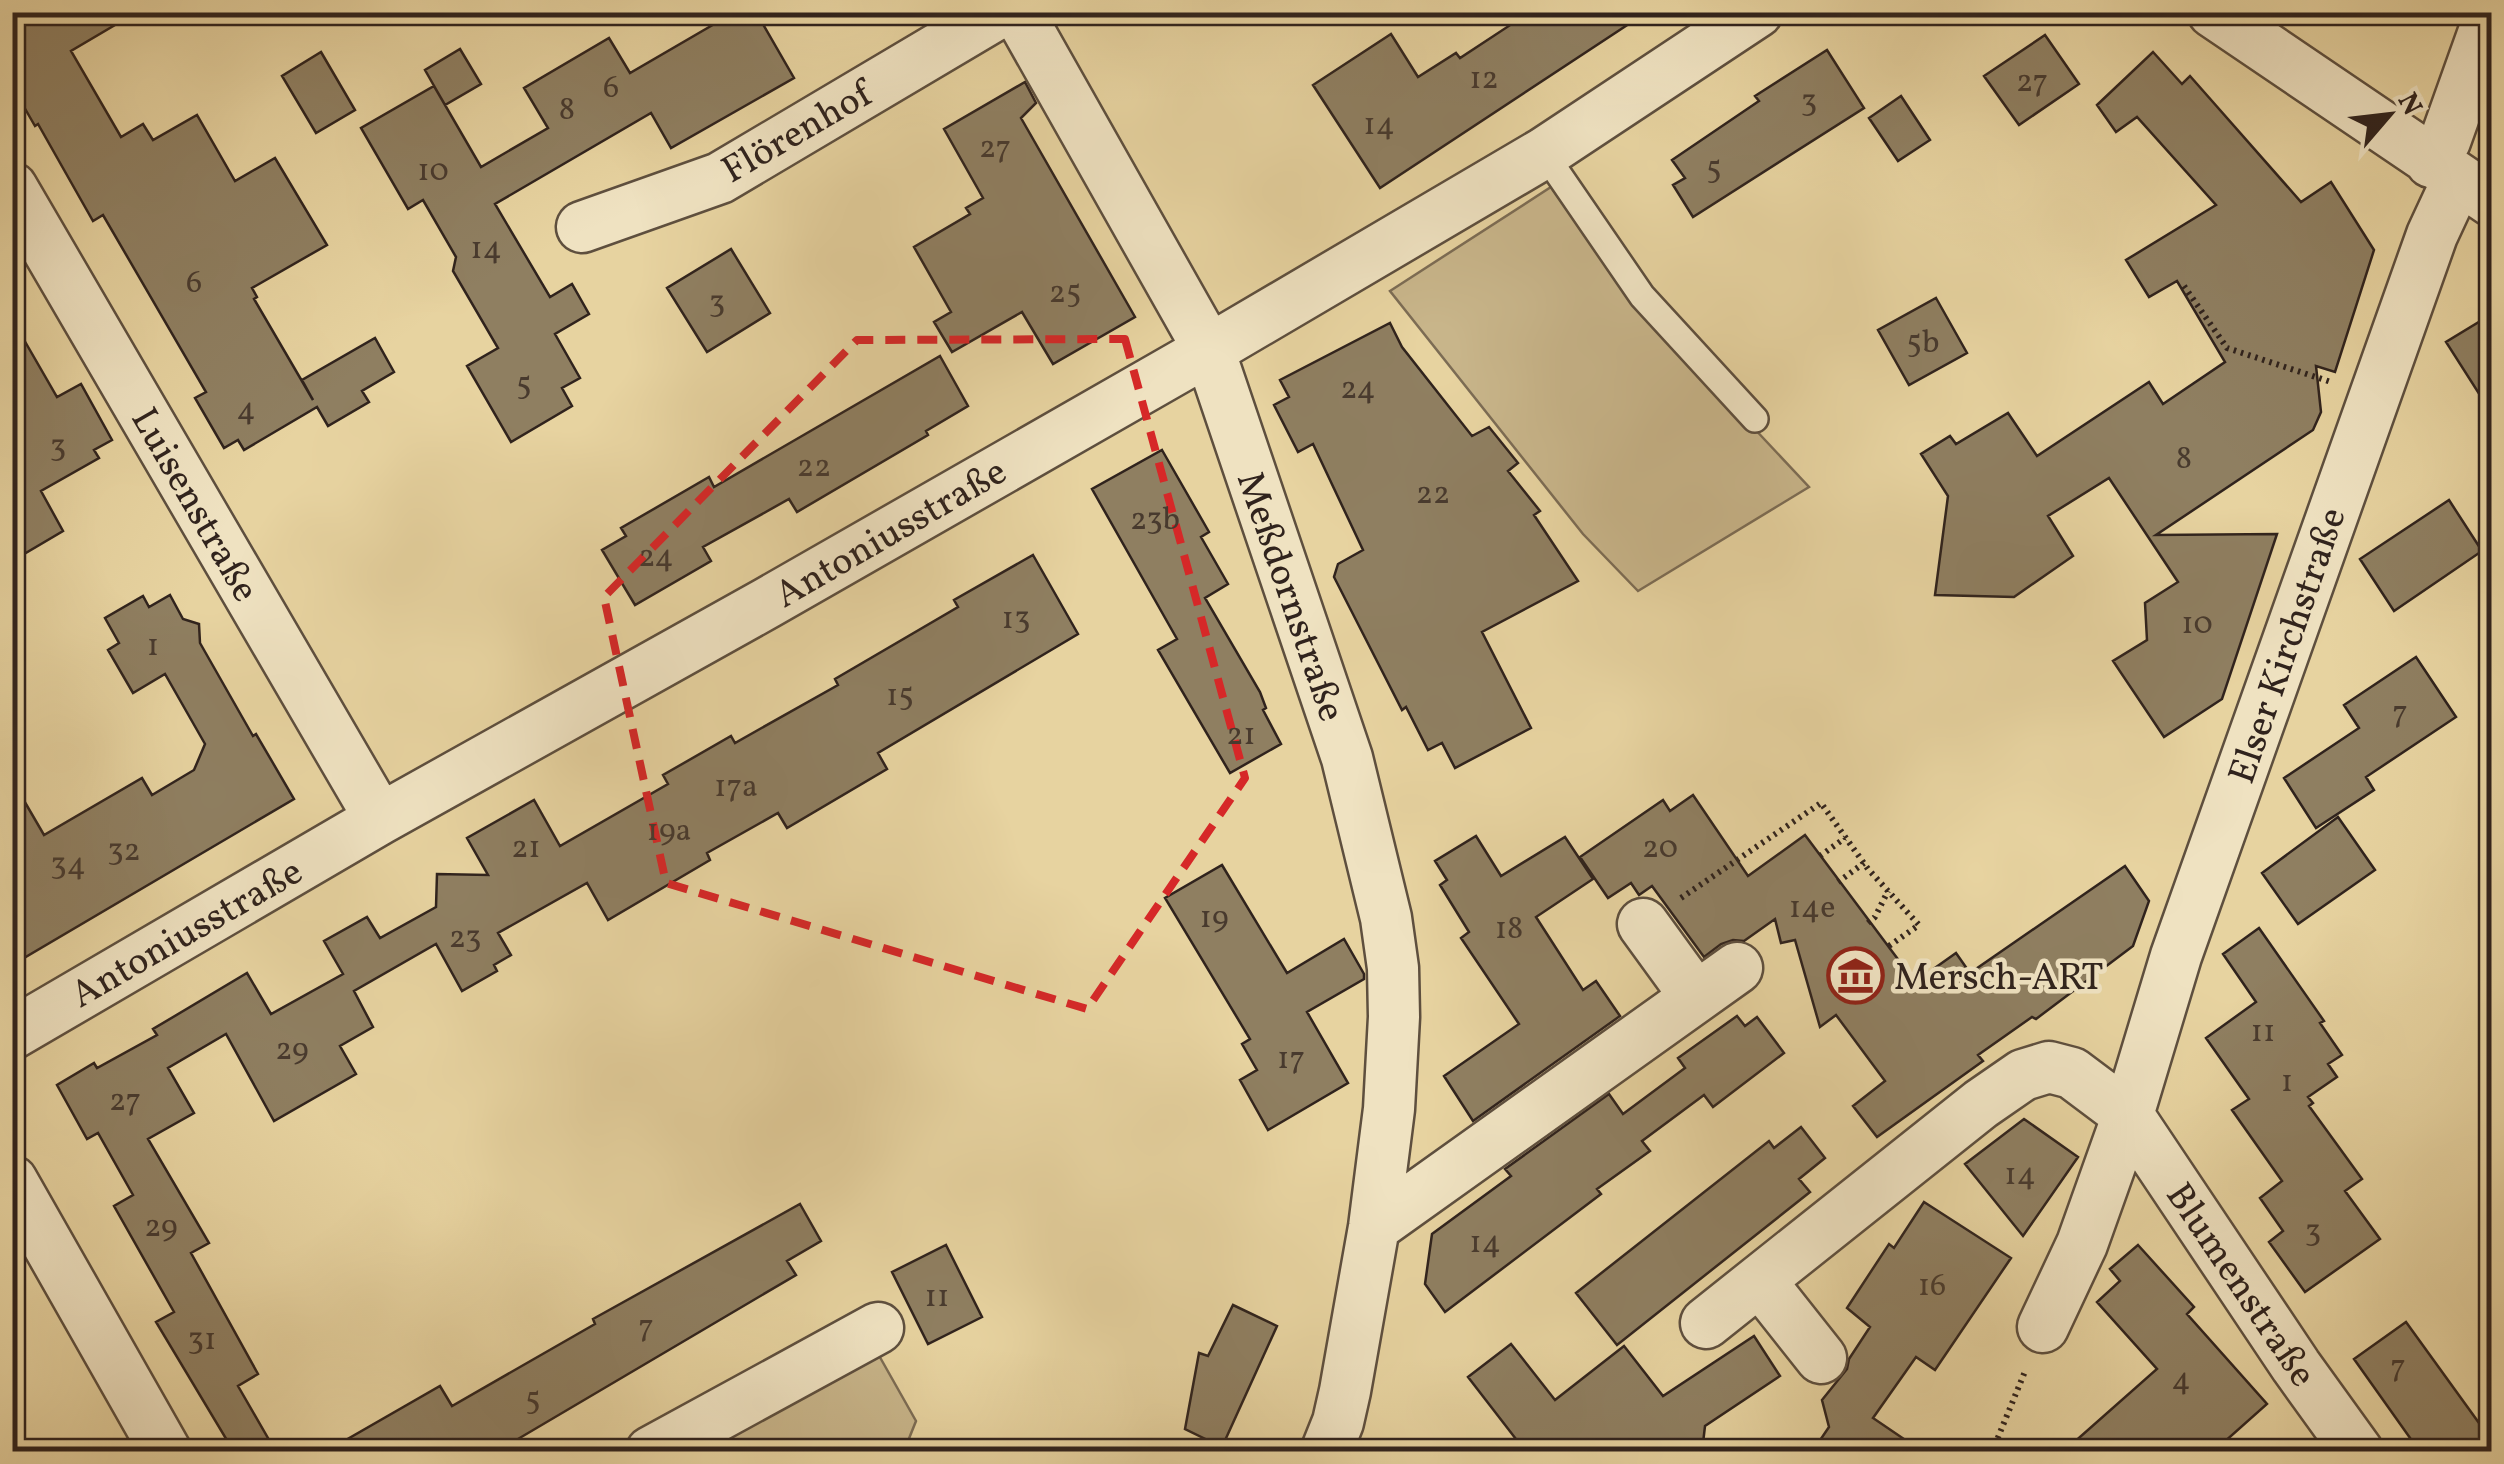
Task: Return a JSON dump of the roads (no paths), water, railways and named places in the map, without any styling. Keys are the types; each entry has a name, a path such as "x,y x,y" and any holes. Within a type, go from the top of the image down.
{"street":[{"name":"Flörenhof","path":"582,227 720,178 1000,12"},
{"name":"Meßdornstraße","path":"1018,12 1209,350 1347,758 1386,918 1394,1017 1389,1109 1374,1228 1345,1391 1326,1452"},
{"name":"Antoniusstraße","path":"12,1034 380,819 768,603 1209,350 1544,152 1757,12"},
{"path":"2214,12 2460,181"},
{"name":"Elser Kirchstraße","path":"2043,1327 2082,1244 2128,1115 2176,956 2374,397 2432,236 2460,181 2444,141 2491,12"},
{"name":"Luisenstraße","path":"12,188 380,819"},
{"path":"1643,924 1696,997"},
{"path":"1374,1228 1737,968"},
{"path":"1706,1323 1981,1104 2024,1075 2049,1068 2072,1073 2128,1115"},
{"name":"Blumenstraße","path":"2128,1115 2358,1452"},
{"path":"12,1182 166,1452"},
{"path":"1760,1280 1821,1358"},
{"path":"660,1449 878,1328"}],"lane":[{"path":"1544,152 1642,296 1755,419"}],"place":[{"name":"Mersch-ART","path":"1855,976"}]}
